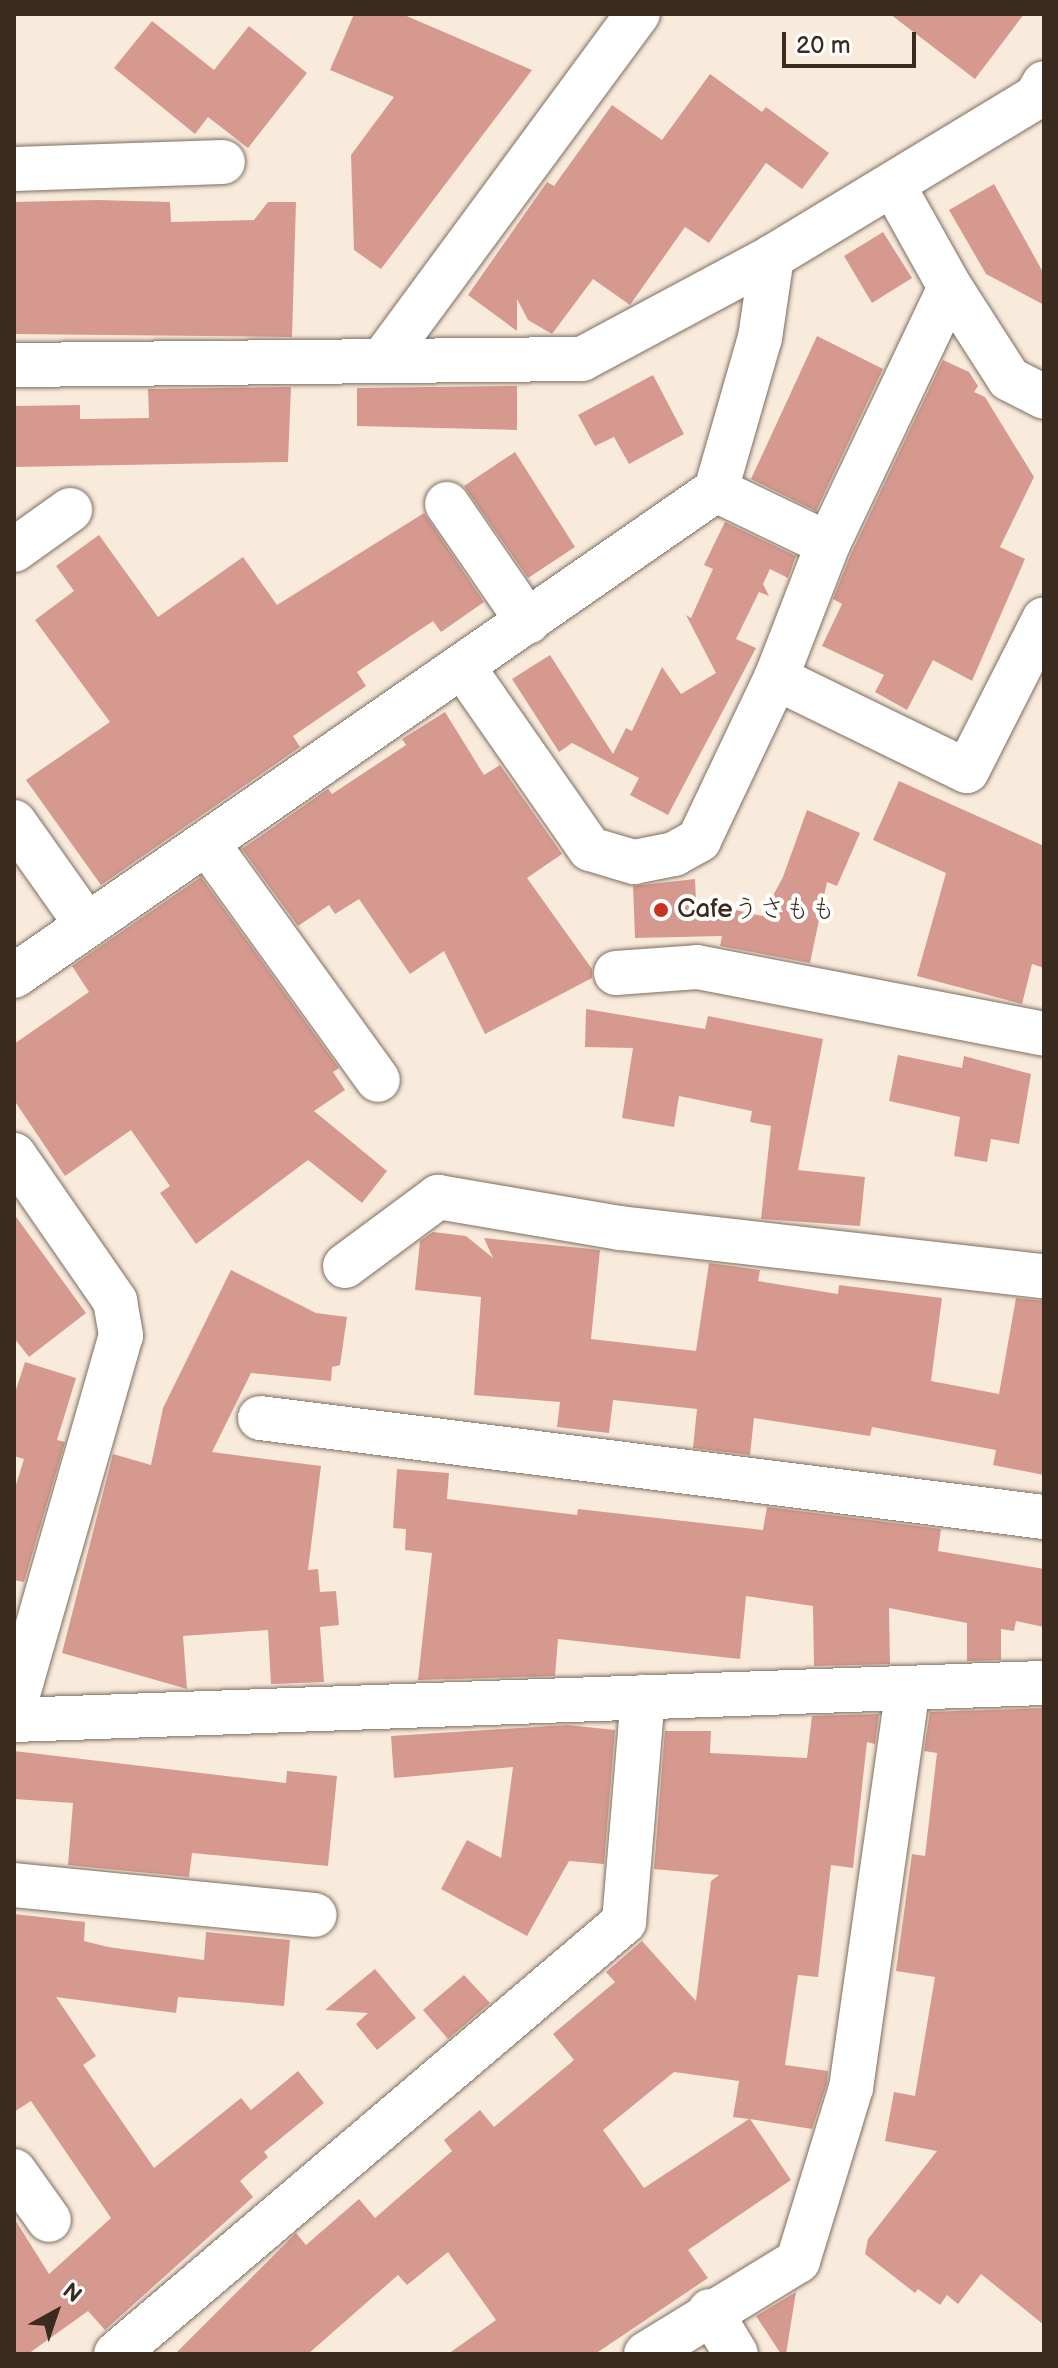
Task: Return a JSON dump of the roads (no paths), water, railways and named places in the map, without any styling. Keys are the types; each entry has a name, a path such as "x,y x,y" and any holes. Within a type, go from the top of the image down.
{"street":[{"path":"384,358 638,14"},
{"path":"14,365 384,358 582,359 772,257 894,187 1041,94"},
{"path":"14,169 223,162"},
{"path":"894,187 950,287 1009,379 1044,397"},
{"path":"14,976 716,490 760,338 772,257"},
{"path":"463,667 590,849 634,862 674,854 699,840 776,678 828,544 950,287"},
{"path":"716,490 828,544"},
{"path":"447,504 528,622"},
{"path":"14,550 70,510"},
{"path":"776,678 967,771 1044,619"},
{"path":"14,822 87,925"},
{"path":"207,843 378,1080"},
{"path":"616,973 697,967 1044,1034"},
{"path":"14,1155 115,1301 121,1335 14,1709"},
{"path":"345,1266 438,1197 620,1228 1044,1276"},
{"path":"260,1418 1044,1517"},
{"path":"14,1720 1044,1683"},
{"path":"646,2354 710,2311 798,2261 851,2088 908,1688"},
{"path":"116,2354 624,1922 643,1697"},
{"path":"14,1885 315,1915"},
{"path":"14,2171 49,2220"},
{"path":"710,2311 736,2354"}],"place":[{"name":"Cafeうさもも","path":"661,910"}]}
